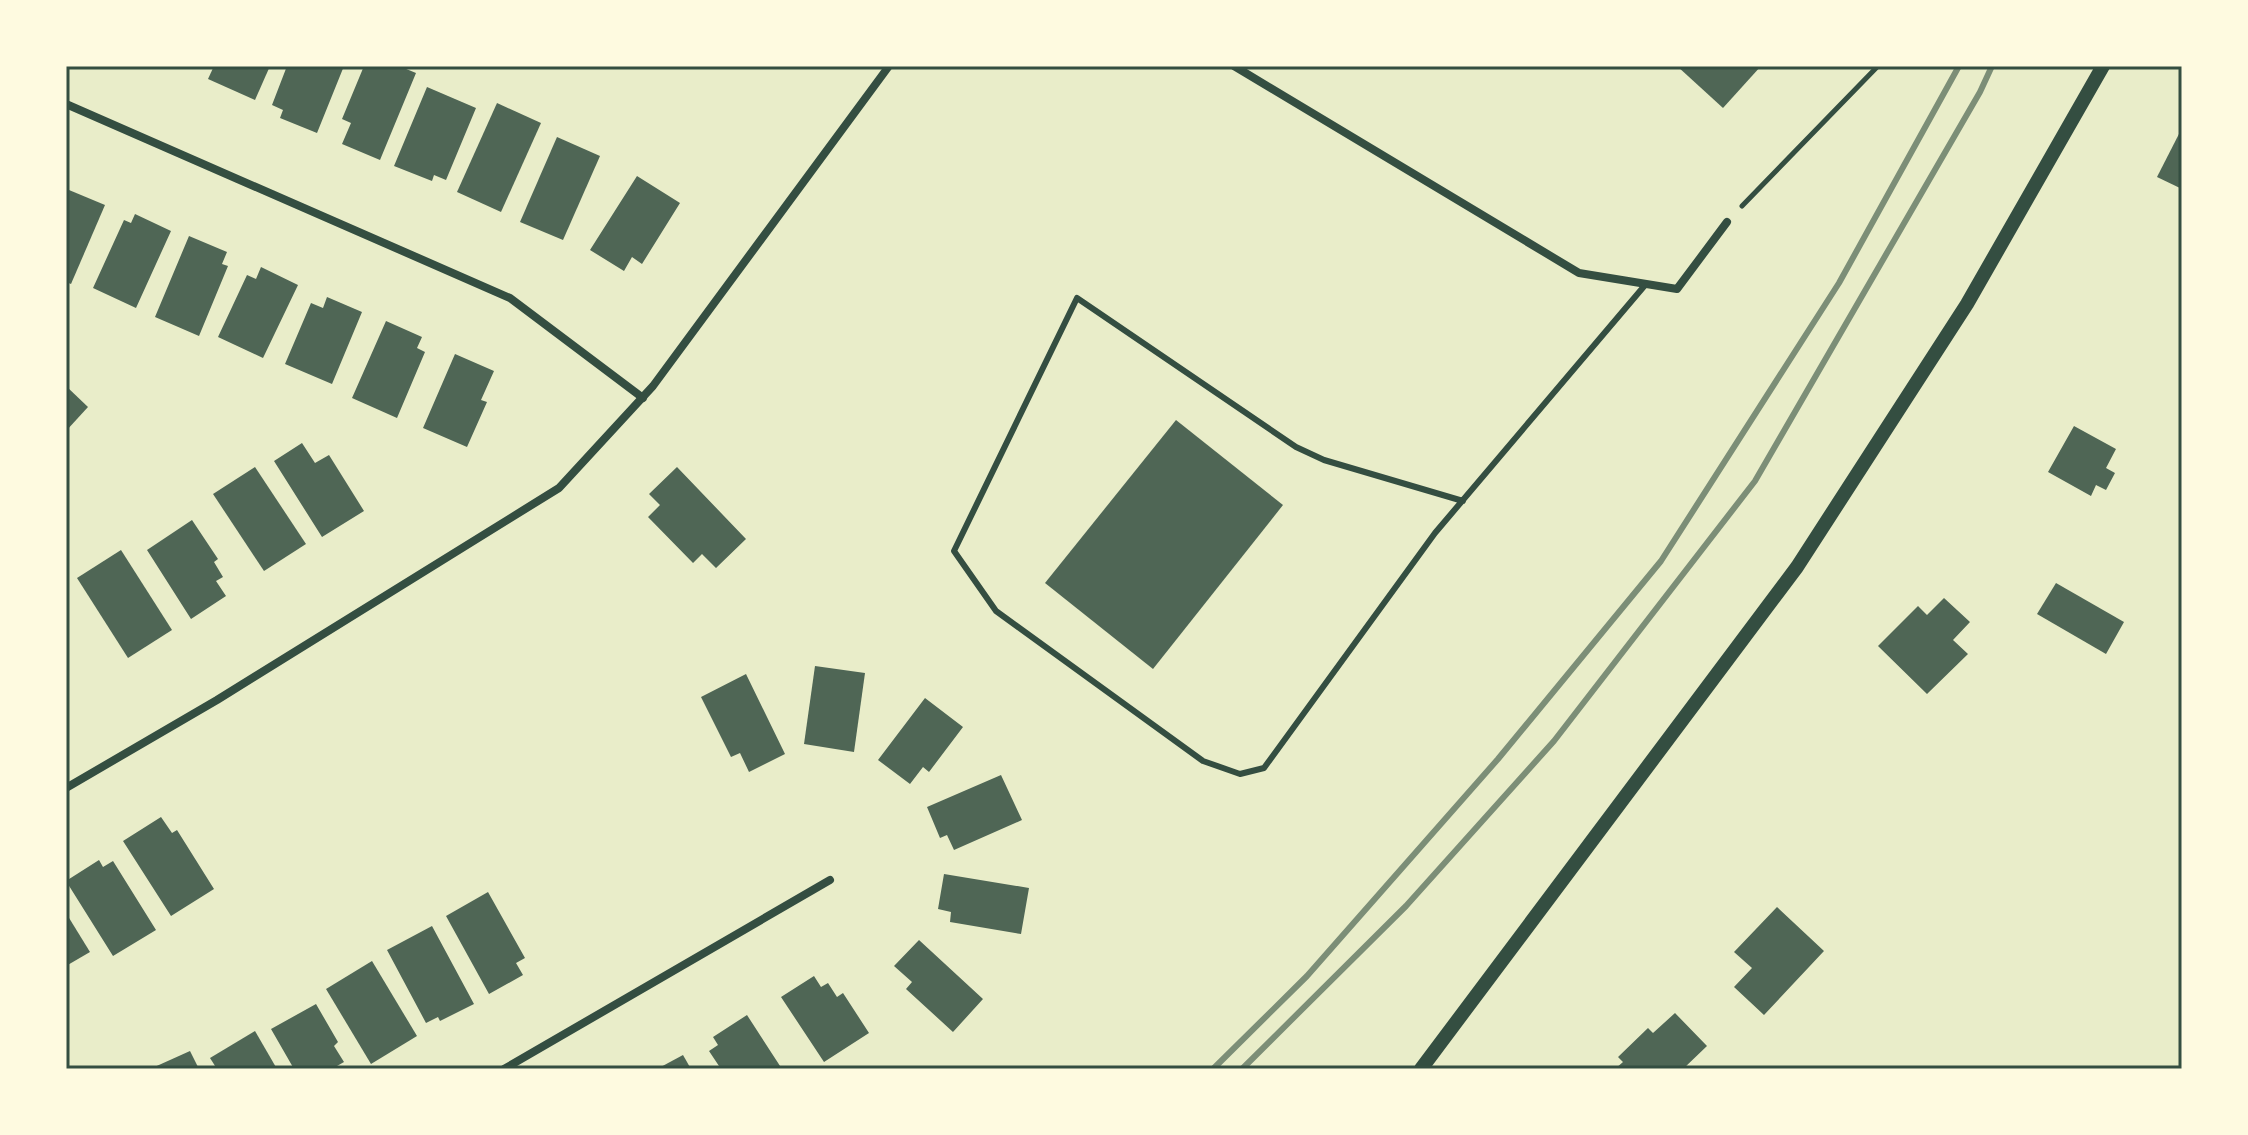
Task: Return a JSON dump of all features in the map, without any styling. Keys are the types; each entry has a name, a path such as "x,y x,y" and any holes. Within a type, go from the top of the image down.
{"street":[{"path":"66,788 217,700 559,488 643,398 889,66"},
{"path":"1234,66 1579,273 1677,289 1727,222"},
{"path":"1421,1069 1797,567 1967,304 2103,66"},
{"path":"66,104 510,298 643,398"},
{"path":"504,1069 830,880"}],"lane":[{"path":"1463,501 1324,460 1296,447 1077,298 954,551 996,611 1203,761 1240,774 1264,768 1435,533 1463,501 1646,284"}],"path":[{"path":"1727,222 1878,66"}],"building":[{"path":"214,66 270,66 255,100 208,79"},
{"path":"287,66 344,66 317,133 280,118 283,110 272,105"},
{"path":"364,66 399,66 416,73 380,160 342,144 351,123 342,119"},
{"path":"1677,66 1761,66 1723,108"},
{"path":"427,87 476,108 446,180 434,175 432,181 394,166"},
{"path":"497,103 541,123 501,212 457,192"},
{"path":"2182,128 2182,189 2157,177"},
{"path":"557,137 600,156 563,240 520,222"},
{"path":"637,176 680,203 642,264 632,257 624,271 590,250"},
{"path":"69,190 105,205 71,284 66,282 66,197"},
{"path":"135,214 171,231 136,308 93,288 124,220 131,223"},
{"path":"189,236 227,252 222,264 228,266 199,336 155,317"},
{"path":"261,267 298,285 263,358 218,337 247,275 256,279"},
{"path":"327,297 362,312 332,384 285,364 311,303 323,308"},
{"path":"386,321 422,337 417,348 425,352 397,418 352,398"},
{"path":"455,354 494,371 481,400 487,402 467,447 423,428"},
{"path":"66,386 88,407 66,431"},
{"path":"1176,420 1283,505 1153,669 1045,583"},
{"path":"2074,426 2116,449 2106,468 2115,473 2106,490 2096,485 2091,496 2048,472"},
{"path":"302,443 315,463 329,455 364,511 322,537 274,461"},
{"path":"255,467 306,544 264,571 213,494"},
{"path":"677,467 746,539 716,568 702,554 693,563 648,517 660,505 649,494"},
{"path":"192,520 218,559 214,562 223,577 216,581 226,596 191,619 147,550"},
{"path":"121,550 172,630 128,658 77,578"},
{"path":"2056,583 2124,622 2106,654 2037,614"},
{"path":"1944,598 1970,622 1953,640 1968,654 1927,694 1878,646 1918,606 1927,615"},
{"path":"815,666 865,673 854,752 804,744"},
{"path":"746,674 785,754 749,772 740,753 731,757 701,697"},
{"path":"925,698 963,727 929,772 923,767 910,784 878,760"},
{"path":"1001,775 1022,820 954,850 947,835 940,838 927,807"},
{"path":"161,817 172,833 177,830 214,889 171,916 123,841"},
{"path":"99,860 103,867 113,861 156,930 113,956 66,881"},
{"path":"944,874 1029,888 1021,934 950,922 951,912 938,909"},
{"path":"488,892 525,958 516,963 523,975 489,994 446,916"},
{"path":"1777,907 1824,951 1764,1015 1734,987 1752,968 1734,952"},
{"path":"66,913 90,952 66,966"},
{"path":"432,926 474,1004 440,1021 438,1017 426,1023 387,950"},
{"path":"919,940 983,999 953,1032 906,989 912,982 894,966"},
{"path":"372,961 417,1036 371,1064 326,989"},
{"path":"814,976 821,987 828,983 837,997 843,993 869,1033 824,1062 781,997"},
{"path":"316,1004 338,1042 334,1046 344,1062 337,1066 339,1069 294,1069 271,1029"},
{"path":"1675,1013 1707,1046 1683,1069 1615,1069 1623,1062 1618,1057 1648,1028 1653,1033"},
{"path":"747,1015 782,1069 721,1069 709,1051 718,1045 713,1037"},
{"path":"255,1031 277,1069 217,1069 210,1058"},
{"path":"190,1051 199,1069 150,1069"},
{"path":"683,1055 691,1069 657,1069"}],"railway":[{"path":"1213,1069 1307,976 1498,759 1661,561 1839,283 1959,66"},
{"path":"1242,1069 1406,906 1554,741 1755,481 1980,92 1992,66"}]}
